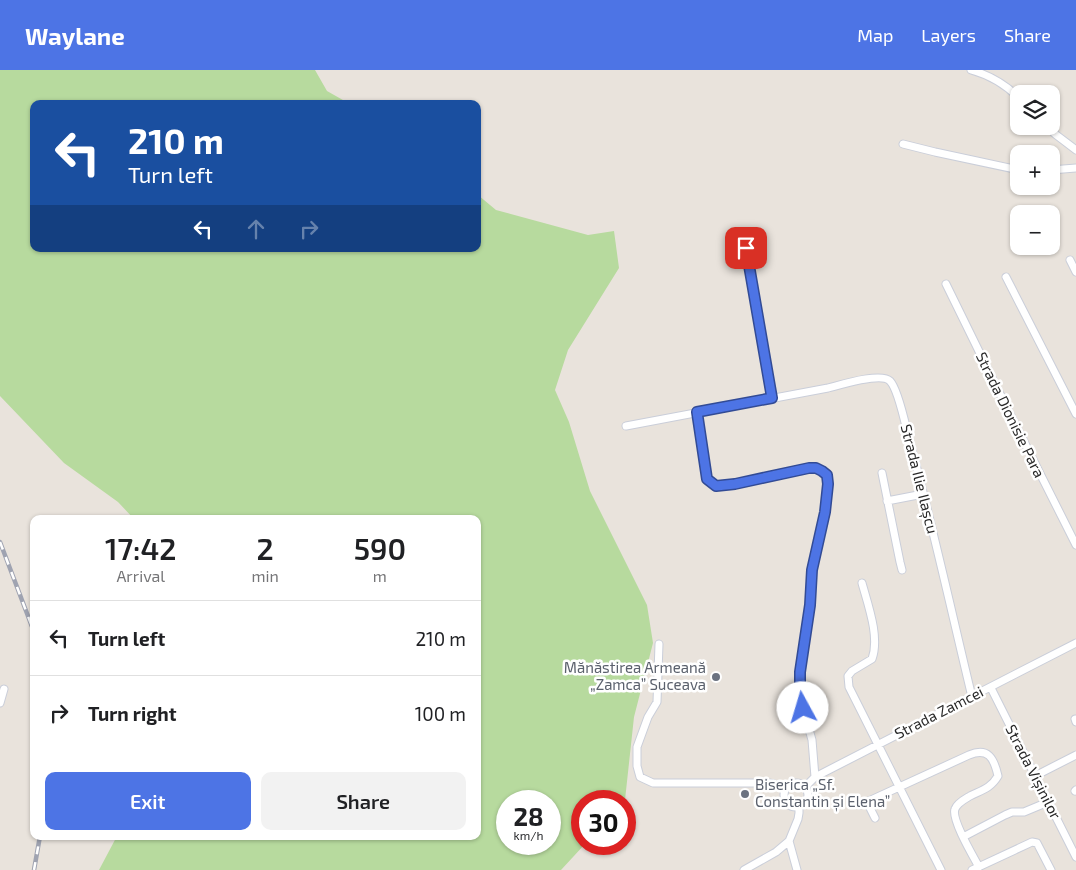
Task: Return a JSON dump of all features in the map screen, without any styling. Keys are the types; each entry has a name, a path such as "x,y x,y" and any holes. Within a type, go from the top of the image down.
{"street":[{"path":"971,70 993,79 1010,89"},
{"path":"1057,135 1076,150"},
{"path":"903,144 1010,168"},
{"path":"1060,169 1076,168"},
{"path":"746,248 772,398"},
{"path":"1070,260 1076,272"},
{"path":"1006,277 1076,414"},
{"name":"Strada Dionisie Para","path":"946,284 1076,545"},
{"name":"Strada Ilie Ilașcu","path":"626,426 875,378 890,381 897,395 923,494 972,697"},
{"path":"697,412 707,479 716,486 735,484 809,468 816,468 827,475 825,512 812,570 810,605 800,672 800,690 812,740 815,777"},
{"path":"882,473 902,570"},
{"path":"888,501 923,494"},
{"path":"862,583 875,636 875,646 872,659 852,671 848,676 849,687 941,870"},
{"name":"Strada Zamcei","path":"805,787 815,777 1076,643"},
{"path":"659,644 657,702 648,717 637,747 640,777 653,783 769,783 787,786 798,783 807,790 805,802 799,806 790,805 784,799 784,790 787,786"},
{"name":"Strada Vișinilor","path":"991,688 1076,857"},
{"path":"0,703 4,689"},
{"path":"875,818 863,803 976,752 982,752 989,755 996,765 998,776 994,784 961,802 955,808 954,816 975,868 1035,842 1051,870"},
{"path":"1035,776 1076,755"},
{"path":"963,836 1012,812 1024,812 1048,802"},
{"path":"744,870 776,852 789,841 798,819 799,806"},
{"path":"789,841 797,870"}],"green space":[{"path":"0,70 315,70 327,91 343,100 30,100 30,252 481,252 481,198 496,210 588,235 614,231 619,268 568,350 555,390 569,422 590,491 647,605 653,643 634,717 626,790 571,790 571,855 575,855 561,870 99,870 115,840 481,840 481,515 130,515 118,502 64,463 0,396"}],"railway":[{"path":"0,542 30,621"},
{"path":"34,870 39,840"}],"place":[{"name":"Mănăstirea Armeană „Zamca” Suceava","path":"716,677"},
{"name":"Biserica „Sf. Constantin și Elena”","path":"745,794"}],"route":[{"path":"746,248 772,398 697,412 707,479 716,486 735,484 809,468 816,468 827,475 825,512 812,570 810,605 800,672 803,708"}]}
